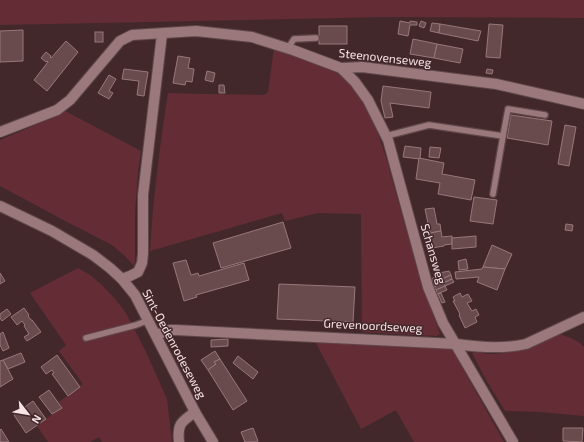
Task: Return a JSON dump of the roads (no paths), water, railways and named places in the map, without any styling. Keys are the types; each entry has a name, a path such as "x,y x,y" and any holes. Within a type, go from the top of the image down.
{"street":[{"name":"Steenovenseweg","path":"0,132 57,110 70,100 120,41 132,35 196,31 252,37 288,48 341,68 362,67 496,84 584,104"},
{"path":"122,279 138,272 142,263 144,195 162,34"},
{"name":"Schansweg","path":"341,68 355,82 368,100 386,136 428,287 443,323 513,442"},
{"name":"Sint-Oedenrodeseweg","path":"0,206 52,231 93,254 122,279 135,295 149,320 195,412 213,442"},
{"name":"Grevenoordseweg","path":"156,335 170,330 176,330 456,344 477,347 519,346 584,317"},
{"path":"179,442 179,426 184,420 195,412"}],"lane":[{"path":"288,48 294,39 316,38"},
{"path":"493,194 508,109 545,115"},
{"path":"386,136 429,125 503,136"},
{"path":"86,338 136,325 149,320"}]}
